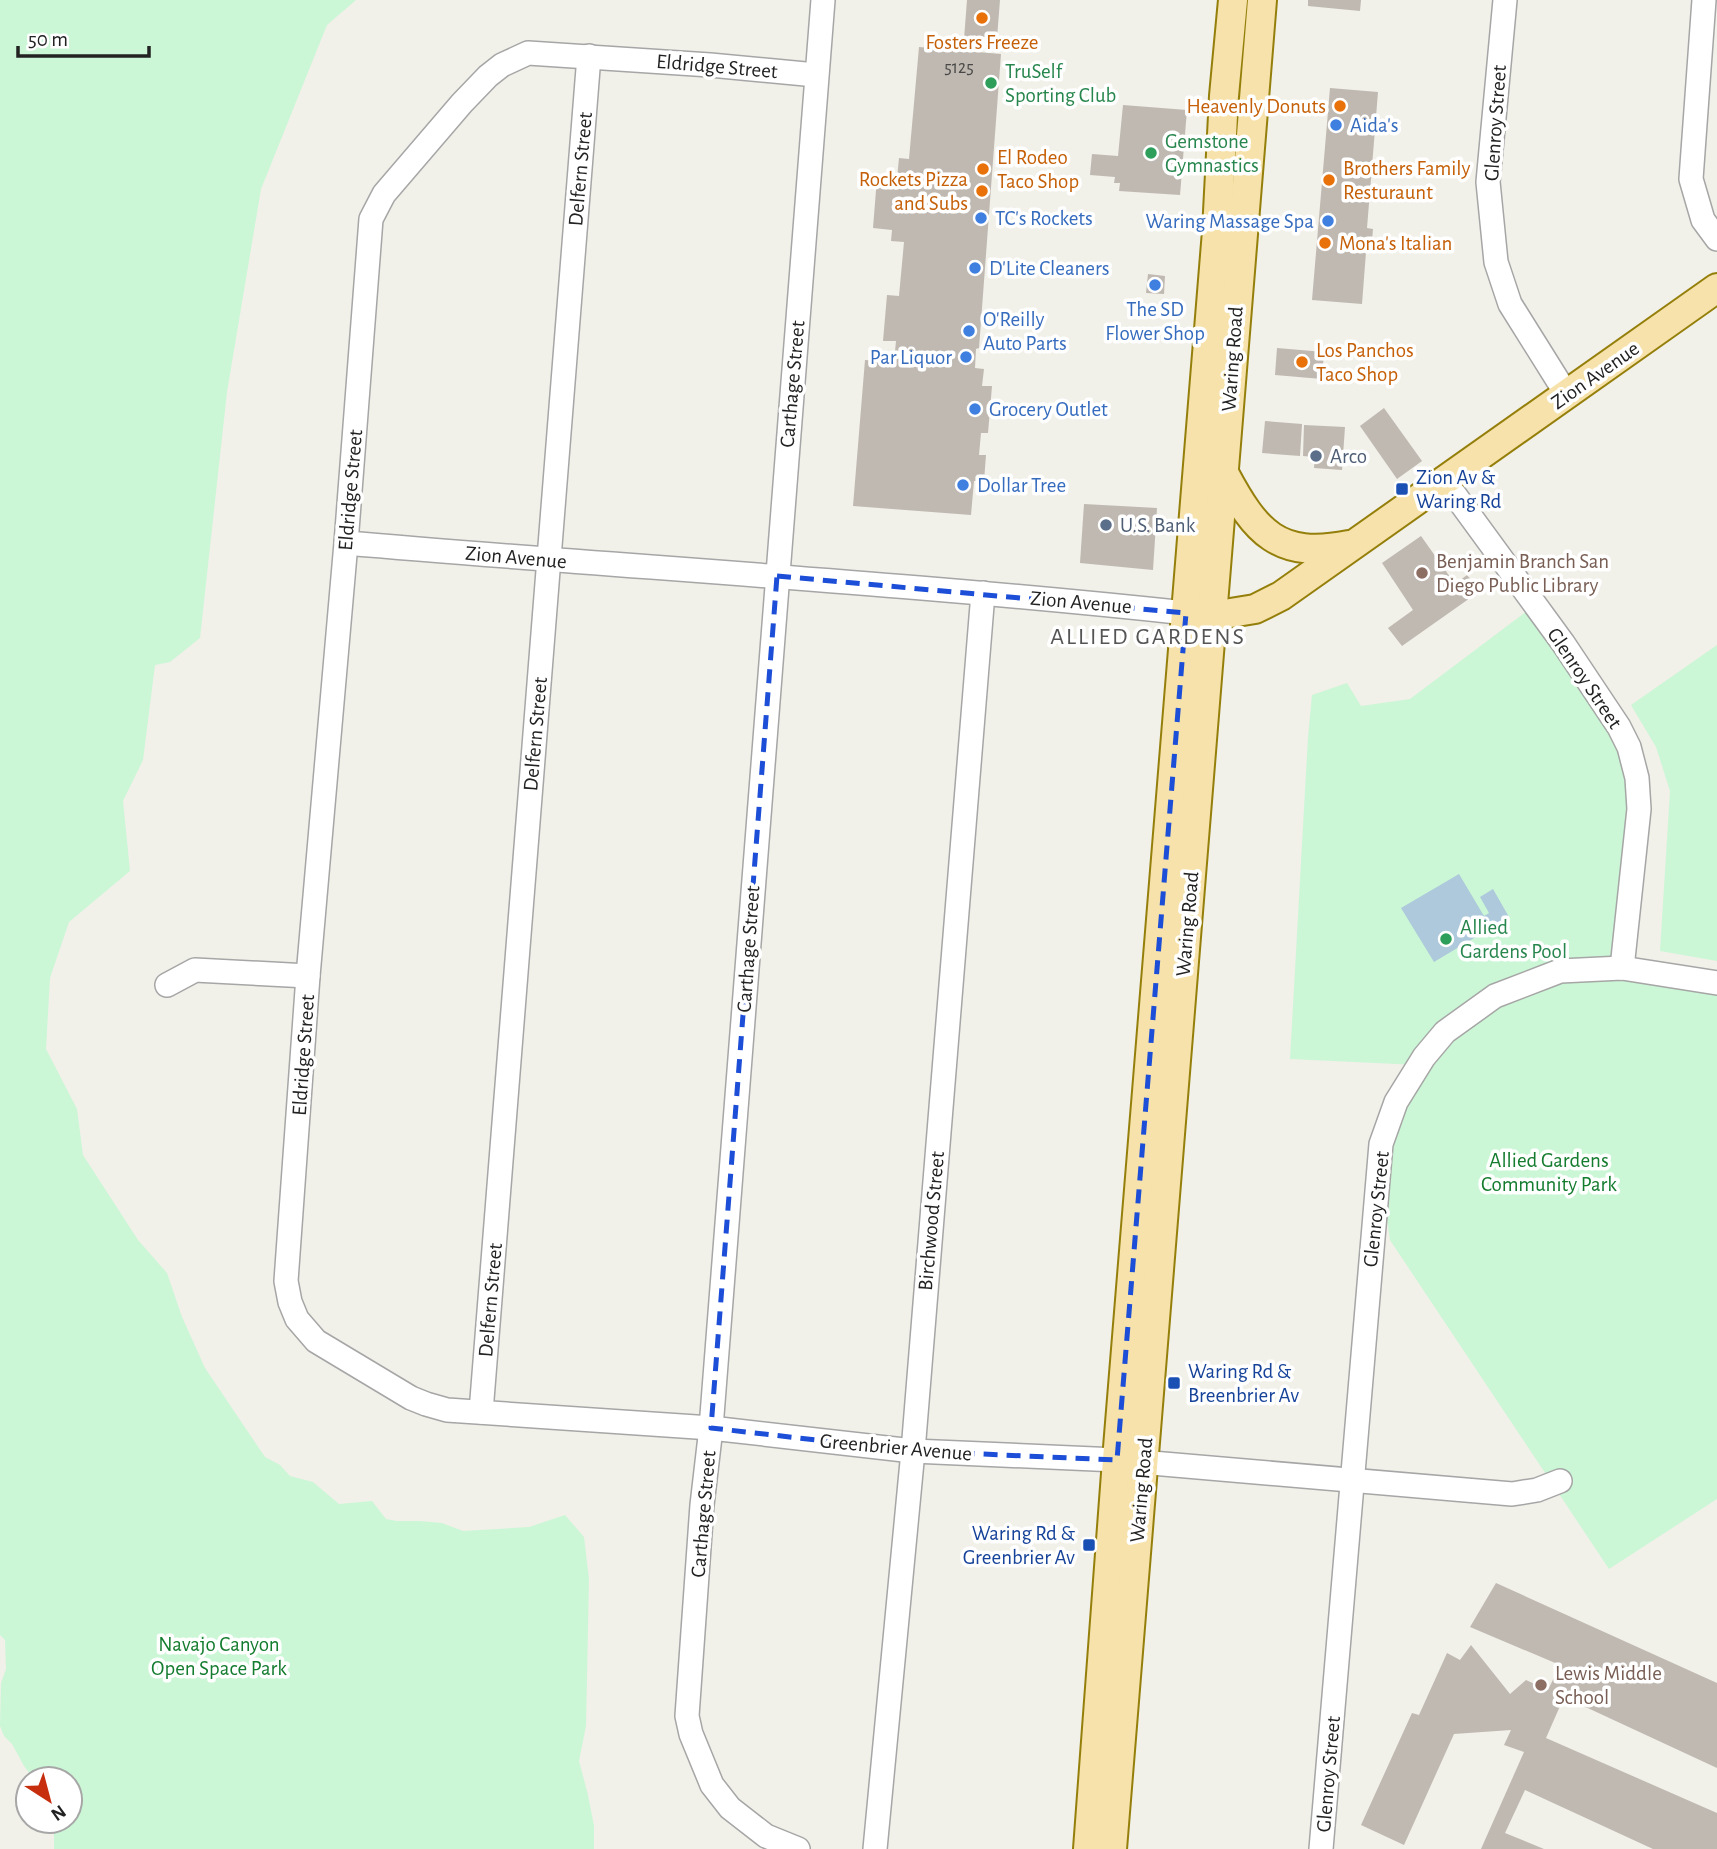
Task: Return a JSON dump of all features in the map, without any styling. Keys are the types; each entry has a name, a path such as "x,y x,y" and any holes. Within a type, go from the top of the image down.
{"main road":[{"name":"Waring Road","path":"1088,1849 1130,1461 1199,614 1224,96 1233,0"},
{"name":"Waring Road","path":"1199,614 1224,473 1262,0"},
{"name":"Zion Avenue","path":"1199,614 1255,609 1281,596 1717,288"},
{"path":"1224,473 1247,513 1264,532 1282,543 1296,548 1319,550 1354,544"},
{"name":"Waring Road","path":"1112,1849 1130,1461"}],"street":[{"name":"Carthage Street","path":"797,1849 766,1836 730,1808 712,1785 691,1734 687,1716 823,0"},
{"name":"Glenroy Street","path":"1505,0 1488,182 1496,262 1510,304 1567,395"},
{"path":"1704,0 1691,178 1703,220 1717,239"},
{"name":"Eldridge Street","path":"286,1281 371,219 384,194 488,76 502,65 528,53 816,75"},
{"name":"Delfern Street","path":"481,1412 589,57"},
{"name":"Glenroy Street","path":"1321,1849 1381,1144 1396,1102 1424,1057 1445,1032 1495,996 1560,971 1622,968 1639,809 1637,778 1629,747 1619,727 1563,643 1444,480"},
{"name":"Zion Avenue","path":"346,543 983,593 1199,614"},
{"name":"Birchwood Street","path":"875,1849 913,1451 983,593"},
{"path":"1622,968 1717,983"},
{"path":"167,985 195,970 309,976"},
{"name":"Greenbrier Avenue","path":"286,1281 290,1303 297,1319 316,1341 411,1398 447,1409 711,1428 913,1451 1130,1461 1512,1494 1537,1490 1560,1481"}],"highlighted area":[{"path":"777,576 1186,613 1117,1460 913,1451 711,1428"}],"green space":[{"name":"Navajo Canyon Open Space Park","path":"0,0 356,0 327,25 261,189 227,392 200,638 170,662 155,665 143,760 123,801 130,871 69,922 50,978 46,1049 77,1109 83,1155 138,1240 167,1273 182,1317 205,1368 265,1457 280,1465 290,1476 313,1482 339,1504 372,1501 386,1519 442,1523 463,1531 529,1527 565,1515 584,1537 589,1579 586,1726 579,1761 594,1826 594,1849 54,1849 54,1835 84,1835 84,1765 23,1765 12,1744 4,1736 0,1726 1,1683 6,1669 5,1640 0,1635"},
{"name":"Allied Gardens Community Park","path":"1531,608 1630,754 1623,968 1717,983 1717,1499 1609,1569 1390,1240 1379,1163 1418,1065 1290,1059 1312,695 1347,683 1361,706 1410,699"},
{"path":"1717,645 1717,961 1660,951 1670,791 1656,747 1631,705"}],"water":[{"name":"Allied Gardens Pool","path":"1459,874 1484,916 1489,913 1480,897 1493,889 1509,917 1434,962 1401,908"}],"building":[{"path":"967,0 1000,0 997,38 972,36 971,40 964,39"},
{"path":"1308,0 1361,0 1360,11 1308,6"},
{"path":"919,47 1001,54 979,348 976,349 975,368 984,369 982,386 992,386 988,433 981,433 979,455 986,455 984,481 974,481 971,515 853,506 865,360 894,362 896,341 883,341 887,295 899,296 904,242 891,241 892,230 873,228 877,178 897,179 899,158 909,159"},
{"path":"1330,88 1378,92 1367,228 1373,229 1371,253 1366,252 1362,304 1312,300"},
{"path":"1123,105 1187,110 1180,195 1119,191 1120,183 1114,183 1115,177 1090,175 1092,154 1118,156"},
{"path":"1148,274 1165,276 1164,294 1146,293"},
{"path":"1277,348 1324,352 1322,379 1275,375"},
{"path":"1384,408 1422,461 1397,479 1360,426"},
{"path":"1265,421 1302,424 1300,456 1262,453"},
{"path":"1304,425 1345,427 1342,470 1314,468 1315,457 1303,456"},
{"path":"1084,504 1157,508 1153,570 1080,563"},
{"path":"1421,536 1455,584 1467,575 1480,591 1402,646 1388,628 1413,610 1382,563"},
{"path":"1496,1583 1717,1683 1717,1768 1564,1697 1546,1738 1717,1813 1717,1849 1653,1849 1525,1790 1505,1833 1544,1849 1481,1849 1524,1752 1504,1745 1511,1730 1454,1734 1404,1845 1361,1825 1412,1713 1419,1715 1447,1653 1460,1660 1471,1645 1510,1694 1526,1680 1548,1690 1560,1665 1470,1627"}],"place":[{"name":"Fosters Freeze","path":"982,18"},
{"name":"TruSelf Sporting Club","path":"991,83"},
{"name":"Heavenly Donuts","path":"1340,106"},
{"name":"Aida's","path":"1336,125"},
{"name":"Gemstone Gymnastics","path":"1151,153"},
{"name":"El Rodeo Taco Shop","path":"983,169"},
{"name":"Brothers Family Resturaunt","path":"1329,180"},
{"name":"Rockets Pizza and Subs","path":"982,191"},
{"name":"TC's Rockets","path":"981,218"},
{"name":"Waring Massage Spa","path":"1328,221"},
{"name":"Mona's Italian","path":"1325,243"},
{"name":"D'Lite Cleaners","path":"975,268"},
{"name":"The SD Flower Shop","path":"1155,285"},
{"name":"O'Reilly Auto Parts","path":"969,331"},
{"name":"Par Liquor","path":"966,357"},
{"name":"Los Panchos Taco Shop","path":"1302,362"},
{"name":"Grocery Outlet","path":"975,409"},
{"name":"Arco","path":"1316,456"},
{"name":"Dollar Tree","path":"963,485"},
{"name":"Zion Av & Waring Rd","path":"1402,489"},
{"name":"U.S. Bank","path":"1106,525"},
{"name":"Benjamin Branch San Diego Public Library","path":"1422,573"},
{"name":"Allied Gardens Pool","path":"1446,939"},
{"name":"Waring Rd & Breenbrier Av","path":"1174,1383"},
{"name":"Waring Rd & Greenbrier Av","path":"1089,1545"},
{"name":"Lewis Middle School","path":"1541,1685"}],"district":[{"name":"ALLIED GARDENS","path":"1148,636"}]}
